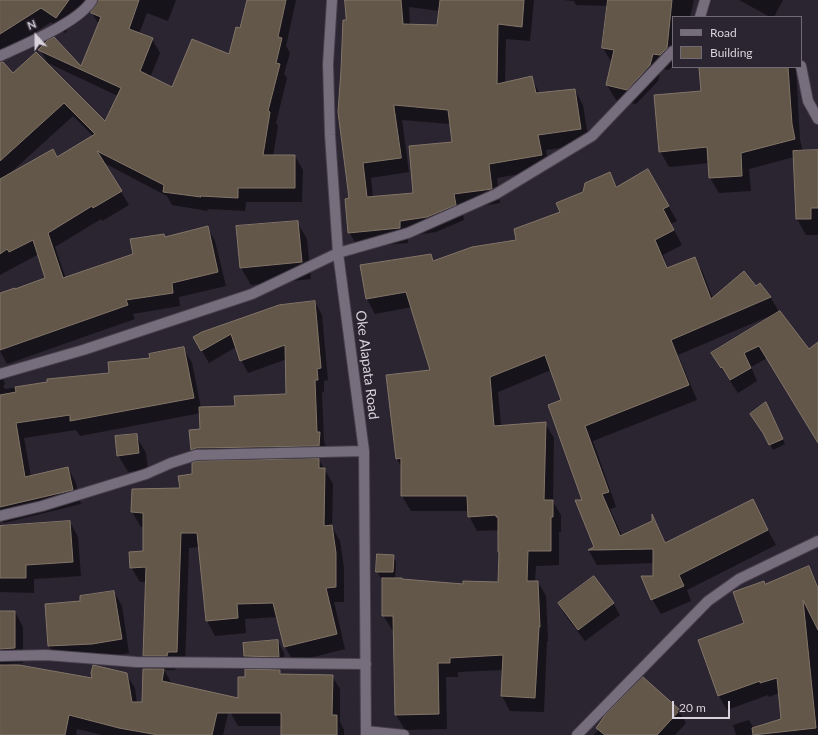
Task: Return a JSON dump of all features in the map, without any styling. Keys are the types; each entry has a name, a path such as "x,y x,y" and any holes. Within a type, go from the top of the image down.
{"street":[{"path":"0,56 54,30 74,17 92,0"},
{"name":"Oke Alapata Road","path":"332,0 328,64 329,127 338,253 364,451 366,733"},
{"path":"700,16 705,0"},
{"path":"0,374 83,350 252,294 338,253 408,233 503,190 592,136 672,52"},
{"path":"801,68 808,101 818,120"},
{"path":"0,516 42,506 146,474 171,463 196,455 364,451"},
{"path":"577,735 708,601 739,579 818,541"},
{"path":"0,656 46,655 136,662 366,664"},
{"path":"366,733 404,735"}],"building":[{"path":"0,0 69,0 56,18 41,8 0,34"},
{"path":"98,0 139,0 129,29 153,38 140,71 172,87 192,39 229,54 236,27 240,28 247,0 286,0 278,37 282,38 276,63 280,64 268,111 270,112 263,155 295,155 295,188 238,188 238,198 200,196 201,197 163,192 164,185 97,151 122,191 93,208 92,206 48,233 63,278 133,254 130,239 164,234 165,237 208,226 218,272 172,283 173,293 126,300 128,305 0,350 0,293 45,278 33,240 9,252 7,249 0,254 0,179 53,149 57,157 95,134 64,103 0,161 0,62 3,62 13,73 36,52 105,121 121,88 38,50 48,40 54,37 81,66 101,17 91,13"},
{"path":"345,0 401,0 403,24 437,25 440,0 524,0 522,27 498,24 497,84 532,76 536,93 575,89 581,129 538,135 542,155 489,164 492,189 454,194 456,205 427,217 400,221 400,228 348,233 345,199 349,198 338,112 343,20 346,20","holes":["394,105 448,110 452,142 409,146 413,193 367,197 363,163 401,158"]},
{"path":"608,0 672,0 667,48 660,55 653,54 650,65 627,90 606,85 614,50 602,48"},
{"path":"699,68 788,68 792,124 795,139 741,153 742,176 709,178 707,147 659,152 654,95 701,91"},
{"path":"818,150 818,208 811,208 811,219 796,219 793,151"},
{"path":"648,169 669,206 663,209 674,230 655,240 667,268 695,257 711,299 744,271 756,286 760,283 771,297 671,340 689,385 585,426 609,492 602,494 620,536 652,521 652,514 665,543 753,499 768,530 679,575 684,586 651,600 641,576 653,576 653,549 588,550 594,547 575,500 582,500 548,405 561,400 545,355 490,377 494,426 546,422 544,500 553,500 553,517 551,517 551,551 528,551 527,581 538,581 540,627 535,698 501,696 503,655 450,658 450,663 438,663 439,714 395,715 393,616 382,616 382,578 402,578 463,584 463,581 498,582 498,517 496,517 496,515 468,517 467,496 401,496 401,458 396,459 386,375 430,370 406,292 366,299 360,265 431,254 433,261 472,247 516,240 514,229 560,212 556,203 583,192 585,183 610,172 616,187"},
{"path":"298,221 302,262 240,268 236,226"},
{"path":"315,301 321,368 317,369 318,380 315,380 317,432 320,432 319,446 196,448 191,450 189,430 200,429 199,407 235,406 234,396 286,394 285,345 240,361 231,334 201,351 193,337 202,332 279,305"},
{"path":"780,311 809,349 818,342 818,443 759,346 744,353 751,368 730,380 711,353"},
{"path":"184,347 194,398 70,421 70,415 16,423 25,477 68,467 73,490 0,507 0,395 16,392 15,387 47,382 47,379 109,373 108,362 150,358 149,354"},
{"path":"766,402 783,439 769,445 750,414"},
{"path":"137,434 139,453 117,456 115,436"},
{"path":"319,459 319,468 325,468 324,526 332,525 336,553 336,587 326,588 337,634 284,647 273,603 237,604 238,618 206,621 197,533 181,533 177,652 168,652 167,656 143,656 146,567 130,568 129,552 143,551 143,513 131,512 132,489 180,488 178,476 192,474 192,463 197,461"},
{"path":"70,521 73,562 26,565 26,578 0,578 0,526"},
{"path":"377,554 394,555 393,572 376,572"},
{"path":"809,566 818,588 818,630 803,600 816,728 753,735 752,728 781,719 777,678 760,683 760,681 718,696 698,640 744,623 733,592 764,581 765,584"},
{"path":"594,576 614,603 578,630 558,603"},
{"path":"114,591 122,639 92,644 48,646 45,604 80,601 80,596"},
{"path":"0,611 15,611 15,648 0,649"},
{"path":"278,640 279,657 244,656 243,643"},
{"path":"0,665 19,665 92,678 91,673 93,665 127,673 132,702 142,702 143,669 164,669 162,681 238,698 238,677 245,677 245,669 280,670 280,674 333,675 332,715 337,715 337,735 281,735 281,713 217,713 212,735 158,735 119,728 69,715 65,735 0,735"},
{"path":"643,677 680,710 657,735 605,735 596,728 606,714"}]}
